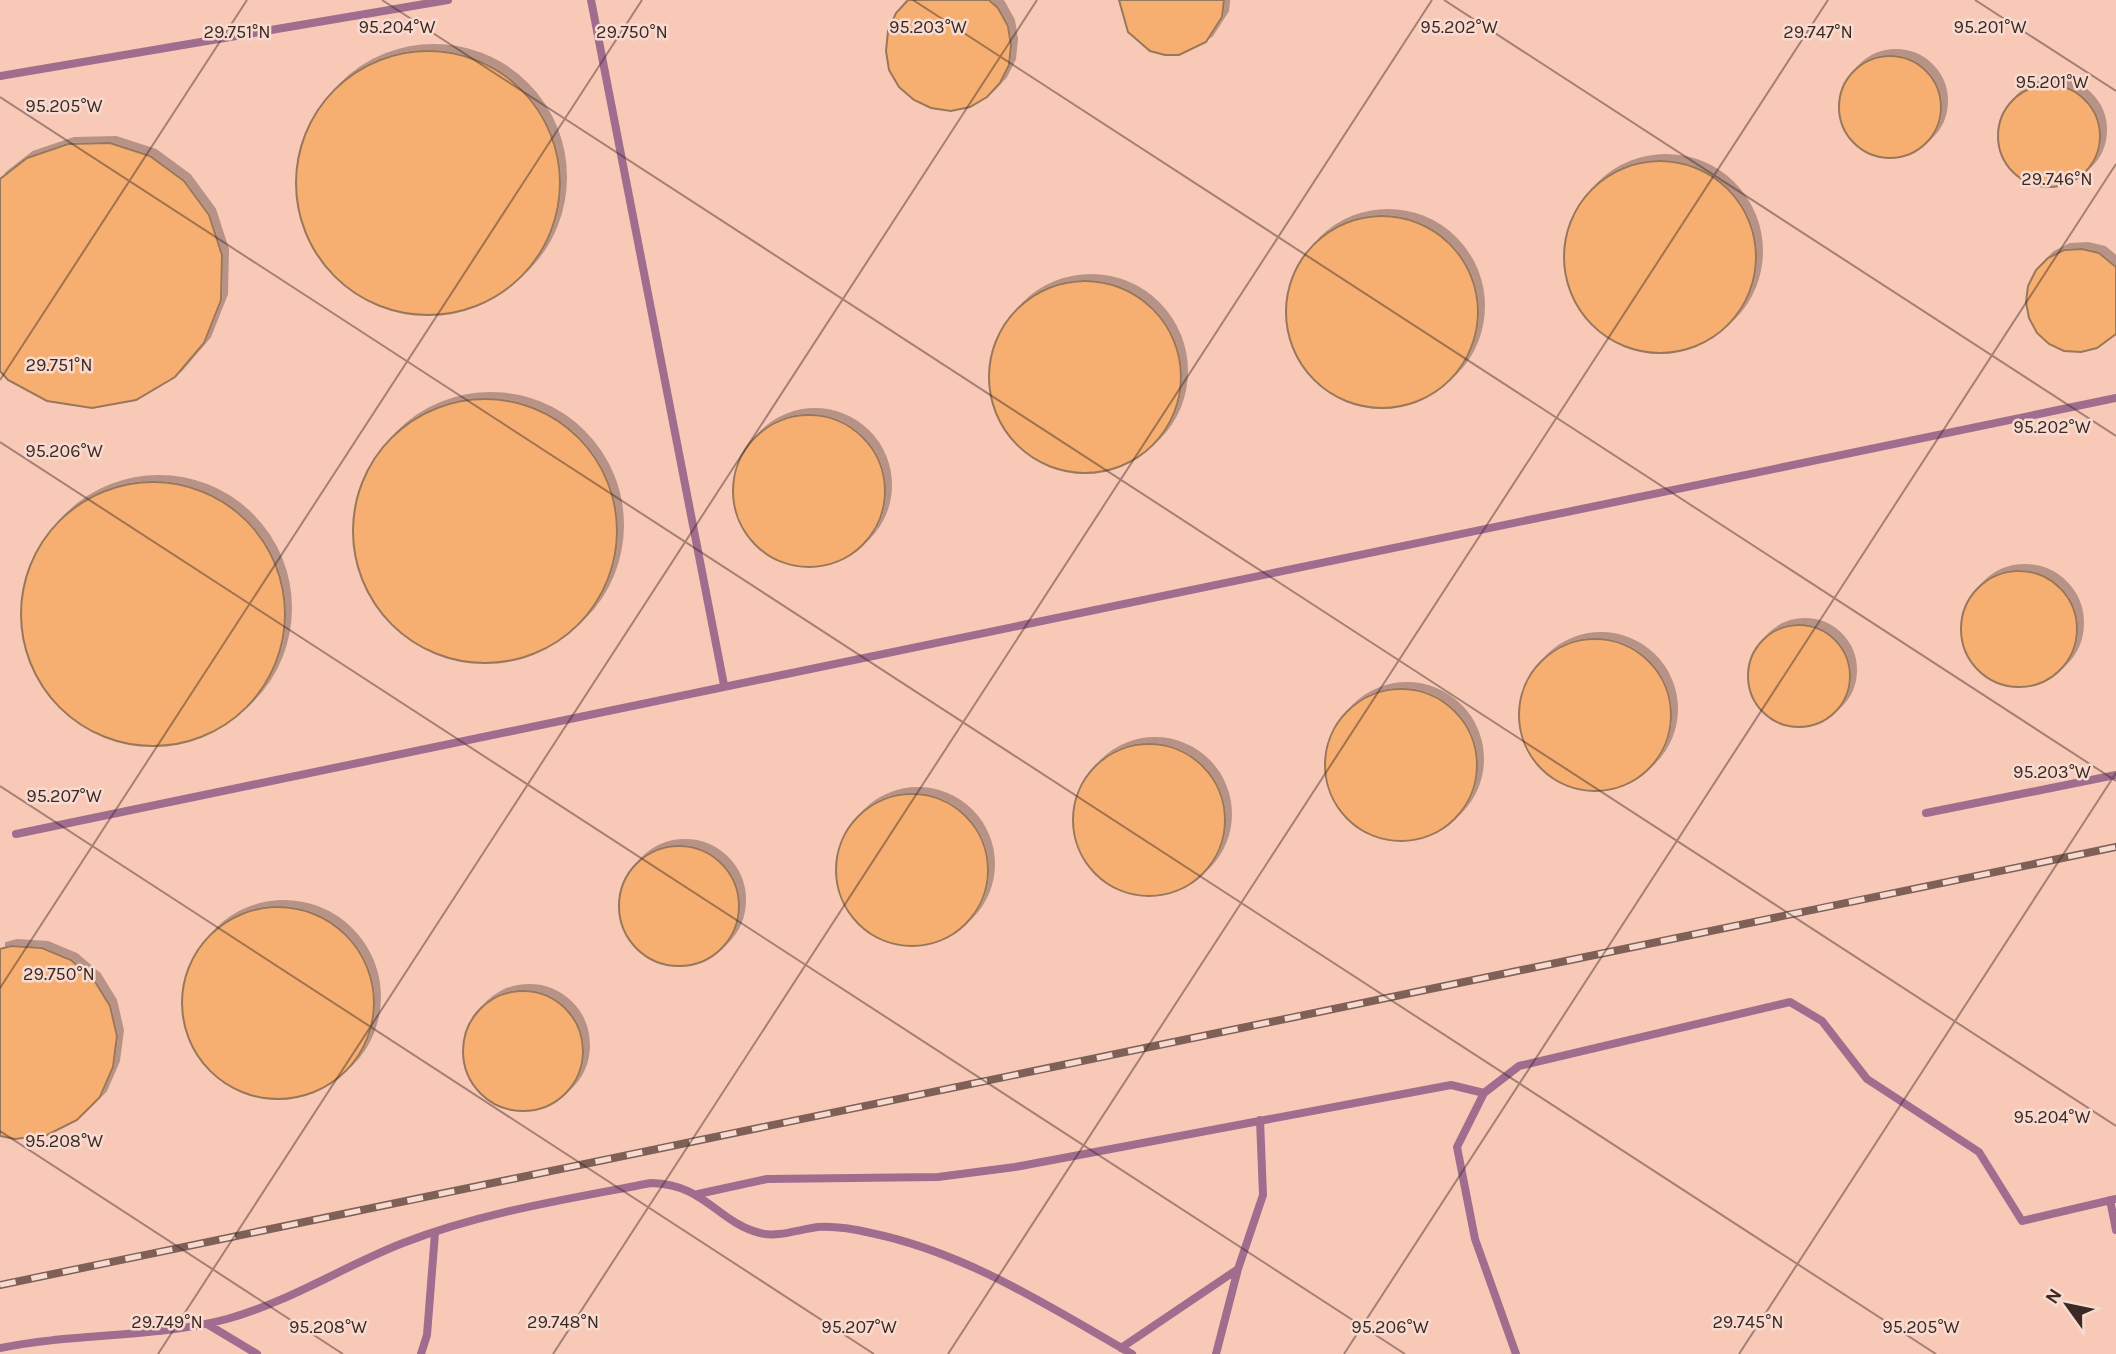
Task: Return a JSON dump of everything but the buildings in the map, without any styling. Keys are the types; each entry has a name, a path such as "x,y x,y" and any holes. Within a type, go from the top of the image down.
{"lane":[{"path":"0,76 448,0"},
{"path":"591,0 724,685"},
{"path":"16,834 2116,398"},
{"path":"1926,813 2116,775"},
{"path":"1516,1354 1475,1238 1457,1147 1484,1093 1519,1066 1790,1002 1822,1021 1867,1079 1979,1152 2022,1221 2113,1200 2116,1230"},
{"path":"698,1194 767,1179 938,1177 1015,1167 1451,1084 1484,1093"},
{"path":"1216,1354 1238,1269 1263,1195 1260,1120"},
{"path":"0,1348 207,1324 261,1309 403,1243 435,1233 512,1210 651,1183 671,1183 698,1194 748,1230 766,1235 838,1228 920,1246 971,1265 1027,1292 1132,1354"},
{"path":"421,1354 427,1335 435,1233"},
{"path":"1121,1348 1238,1269"},
{"path":"207,1324 257,1354"}],"railway":[{"path":"0,1285 2116,847"}]}
